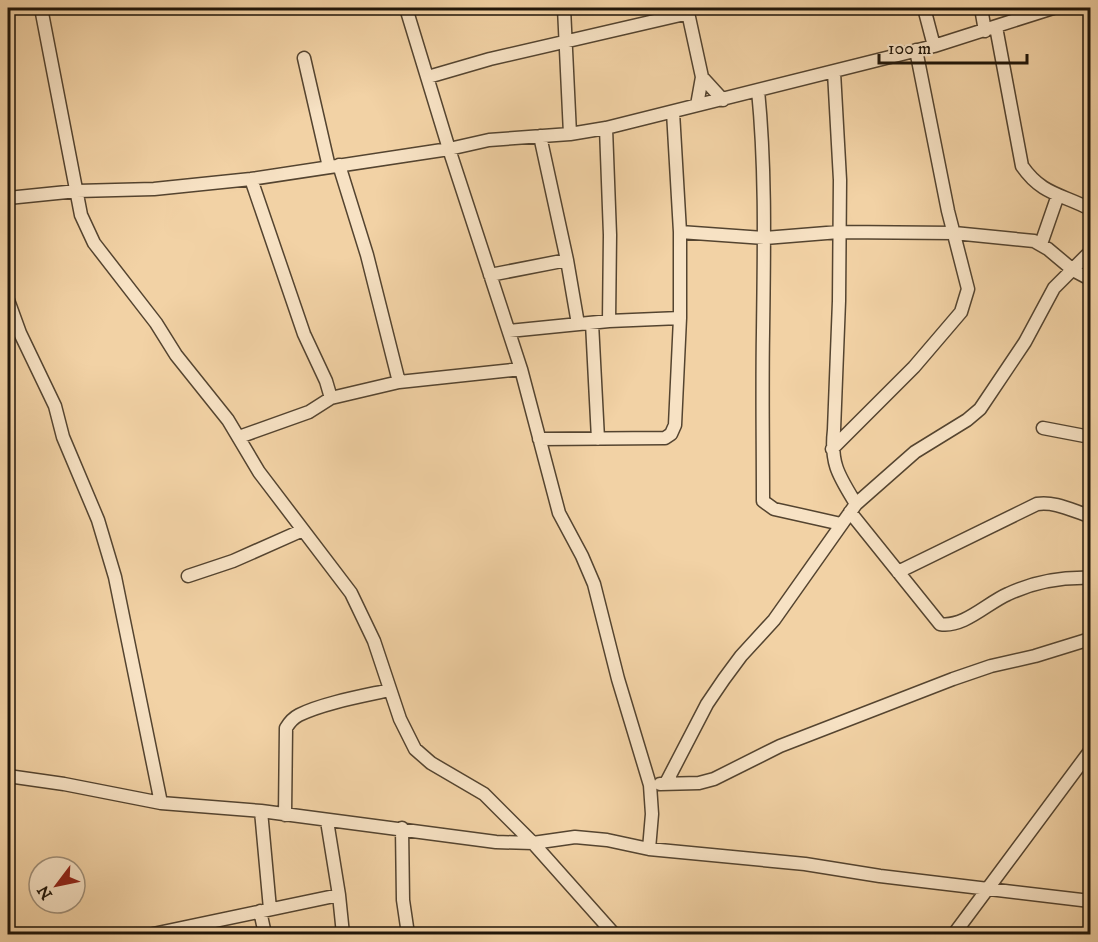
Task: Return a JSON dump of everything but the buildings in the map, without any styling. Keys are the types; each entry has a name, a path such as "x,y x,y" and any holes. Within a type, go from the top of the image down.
{"street":[{"path":"41,8 81,215 94,243 156,323 176,355 228,420 259,471 351,593 374,641 400,719 415,750 431,763 484,794 533,843 614,934"},
{"path":"406,8 449,149 521,369 559,513 594,584 618,679 650,784 652,814 649,849"},
{"path":"564,8 570,134"},
{"path":"924,8 934,46"},
{"path":"981,8 990,29 1022,166 1040,187 1090,209"},
{"path":"8,198 77,191 153,189 251,180 449,149 489,140 570,134 606,128 934,46 990,29 1039,10 1053,8"},
{"path":"428,77 490,58 565,43 688,10 702,77 697,105"},
{"path":"832,449 914,367 961,312 968,289 916,50"},
{"path":"304,58 334,166 367,255 399,382"},
{"path":"834,72 840,180 832,449 853,508 898,572 940,624 949,626 1006,594 1025,587 1044,582 1090,578"},
{"path":"702,77 723,100"},
{"path":"758,90 764,147 763,501 774,509 841,524"},
{"path":"539,439 665,438 672,434 675,425 680,318 681,232 673,112"},
{"path":"606,128 610,235 609,321"},
{"path":"540,136 567,260 578,324"},
{"path":"251,180 304,334 326,381 331,398"},
{"path":"1041,244 1058,195"},
{"path":"681,232 765,238 839,232 954,233 1034,241 1073,270 1090,279"},
{"path":"666,783 707,704 741,656 774,620 853,508 915,452 967,420 980,409 1025,342 1054,288 1090,252"},
{"path":"490,274 567,260"},
{"path":"8,300 20,333 55,406 63,437 98,520 115,577 161,802"},
{"path":"509,331 609,321 680,318"},
{"path":"592,323 598,439"},
{"path":"239,437 309,412 331,398 399,382 521,369"},
{"path":"1043,428 1089,435"},
{"path":"898,572 1036,504 1046,503 1090,516"},
{"path":"188,576 232,561 303,530"},
{"path":"650,784 699,783 714,779 780,746 953,679 991,666 1035,656 1090,639"},
{"path":"285,815 286,729 290,722 298,715 390,690"},
{"path":"954,934 1090,751"},
{"path":"8,776 161,802 261,811 496,842 533,843 575,837 607,840 649,849 805,864 880,876 1090,901"},
{"path":"261,811 265,934"},
{"path":"327,820 343,934"},
{"path":"402,828 403,900 408,934"},
{"path":"153,934 175,932 339,895"},
{"path":"598,934 606,923"}]}
